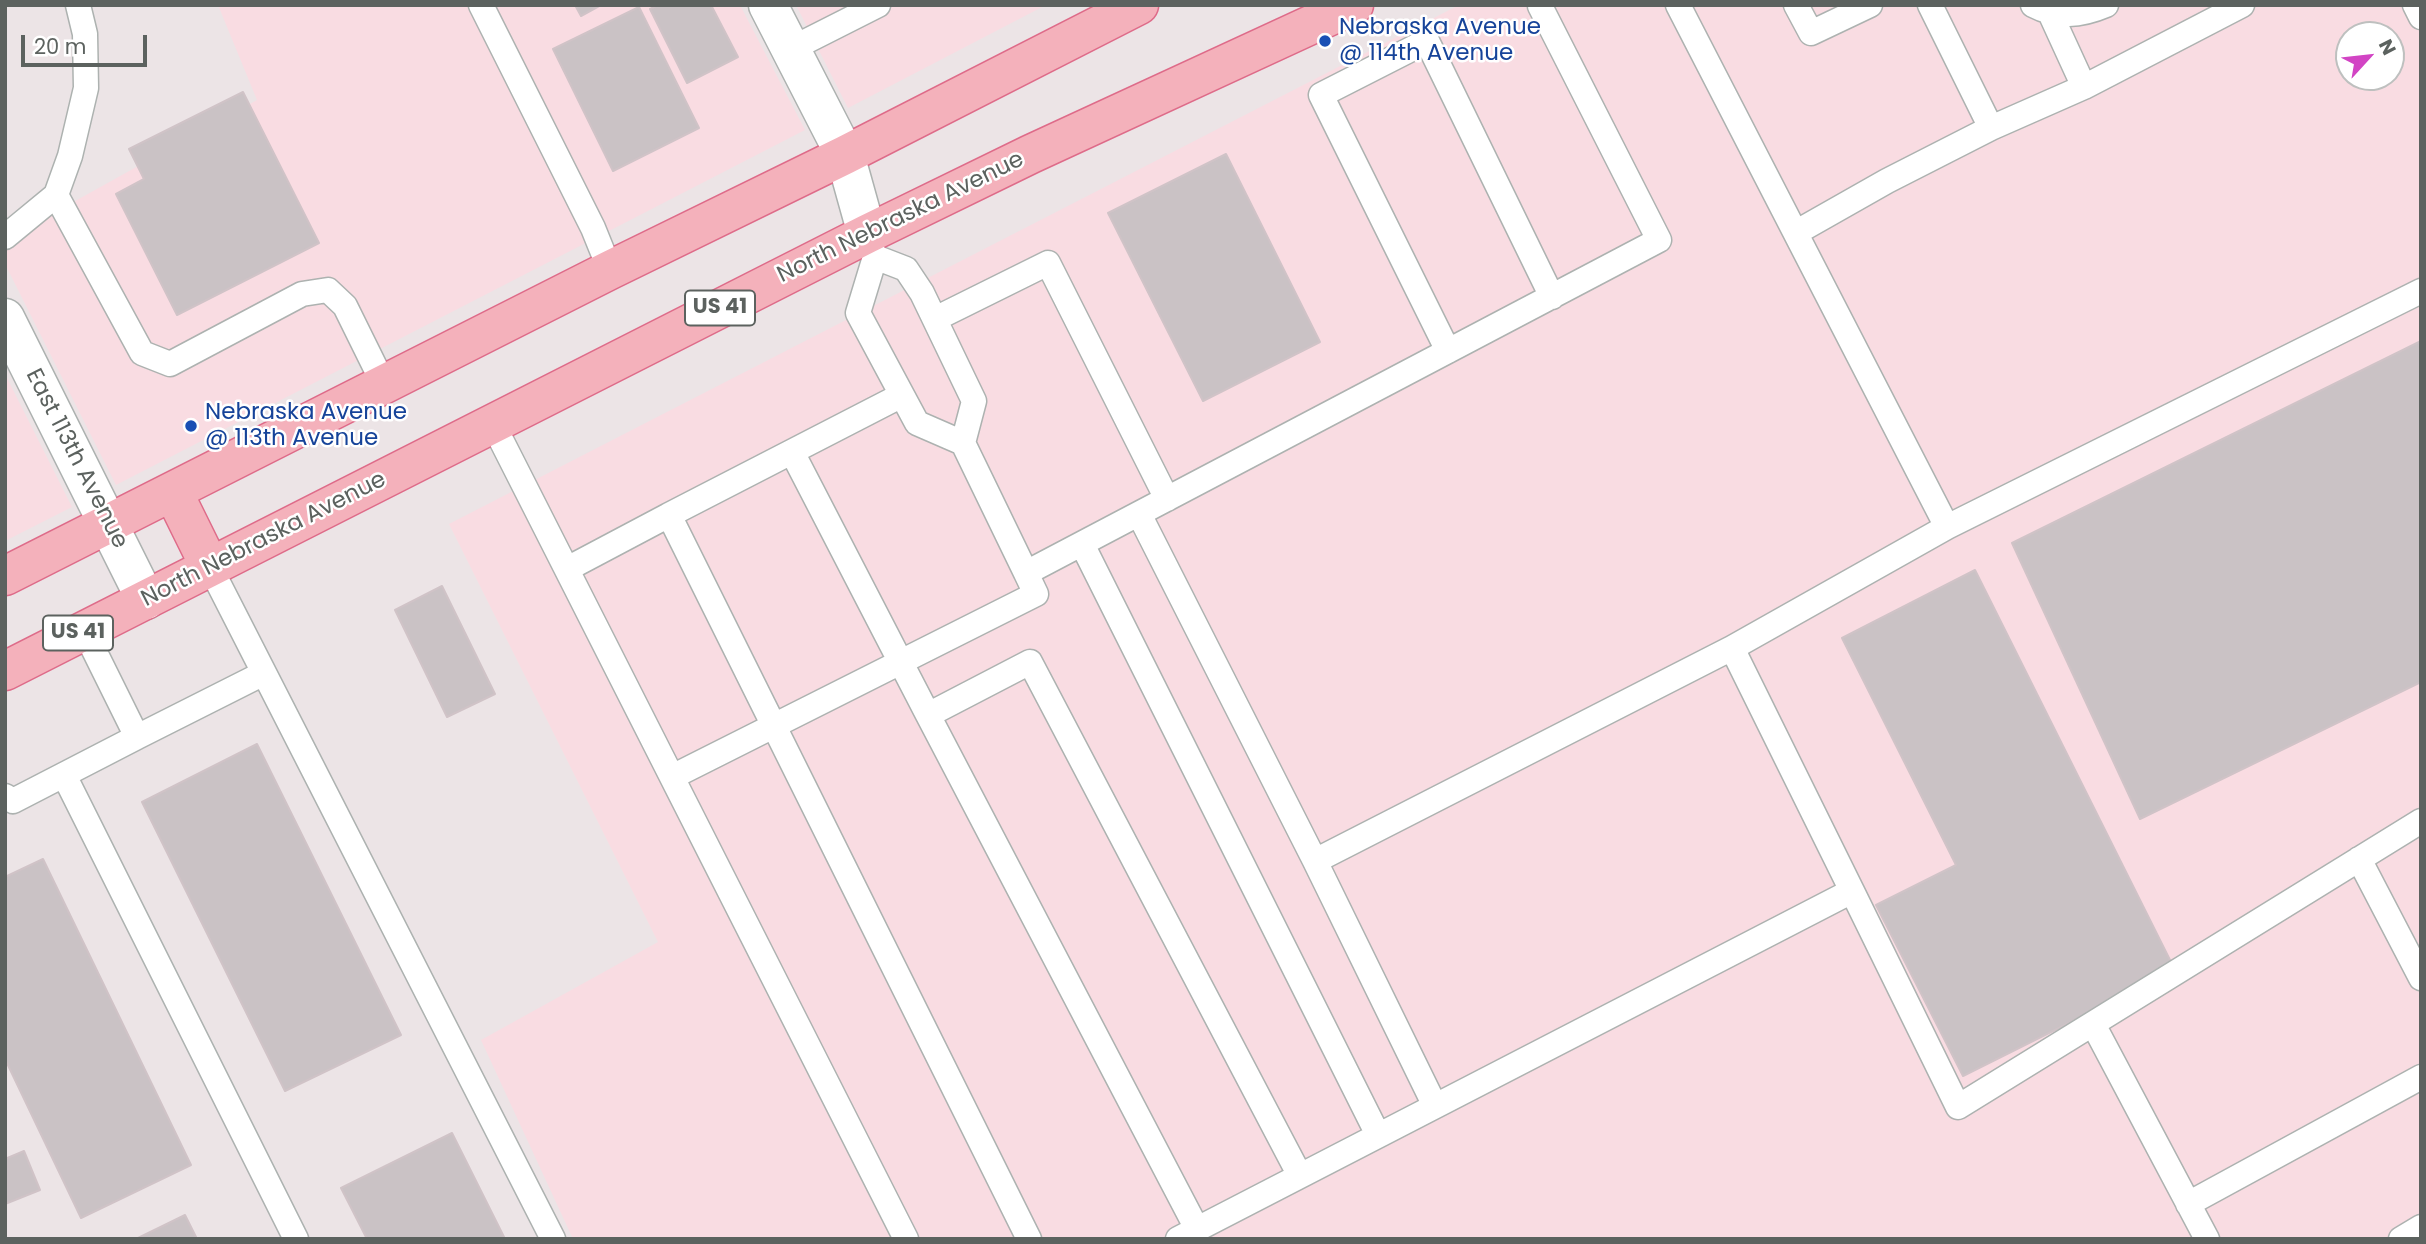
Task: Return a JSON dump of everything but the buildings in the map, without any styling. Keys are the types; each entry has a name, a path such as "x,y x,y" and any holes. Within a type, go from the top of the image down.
{"main road":[{"path":"5,576 1139,5"},
{"name":"North Nebraska Avenue","path":"5,671 493,424 871,245 1031,154 1354,5"},
{"path":"173,492 210,567"}],"street":[{"path":"768,5 845,155 871,245"},
{"name":"East 113th Avenue","path":"5,318 146,600"}],"lane":[{"path":"5,237 56,195 70,156 86,88 85,34 78,5"},
{"path":"481,5 593,228 610,270"},
{"path":"791,49 878,5"},
{"path":"1678,5 1947,527"},
{"path":"1796,5 1811,33 1870,5"},
{"path":"1930,5 1991,128"},
{"path":"1797,232 1887,181 1991,128 2084,87 2242,5"},
{"path":"2415,5 2421,17"},
{"path":"1026,573 1660,240 1540,6"},
{"path":"2084,87 2042,10 2093,8"},
{"path":"1448,351 1321,95 1427,41 1552,297"},
{"path":"56,195 142,353 170,364 302,294 328,290 345,306 384,385"},
{"path":"672,777 900,660 1036,594 963,443 974,401 922,293 905,269 871,245 858,313 917,423 963,443"},
{"path":"935,319 1048,263 1167,499"},
{"path":"1315,861 1732,648 1947,527 2421,291"},
{"path":"567,569 902,395"},
{"path":"493,424 906,1239"},
{"path":"792,452 928,715 1187,1234 1852,891"},
{"path":"1139,514 1315,861 1435,1106"},
{"path":"669,515 1029,1239"},
{"path":"1082,544 1378,1135"},
{"path":"210,567 553,1239"},
{"path":"84,630 137,737"},
{"path":"1732,648 1958,1108 2421,821"},
{"path":"928,715 1030,662 1300,1176"},
{"path":"5,796 13,801 264,673"},
{"path":"64,775 296,1239"},
{"path":"2359,859 2421,978"},
{"path":"2093,1024 2207,1239"},
{"path":"2188,1204 2421,1077"},
{"path":"2401,1239 2421,1227"}],"shaded area":[{"path":"218,5 740,5 805,130 116,485 5,264 5,240 257,100"},
{"path":"796,5 1046,5 848,108"},
{"path":"1459,5 2421,5 2421,1239 573,1239 481,1040 658,942 449,524"},
{"path":"5,374 72,507 5,541"}],"place":[{"name":"Nebraska Avenue @ 114th Avenue","path":"1325,41"},
{"name":"Nebraska Avenue @ 113th Avenue","path":"191,426"}]}
